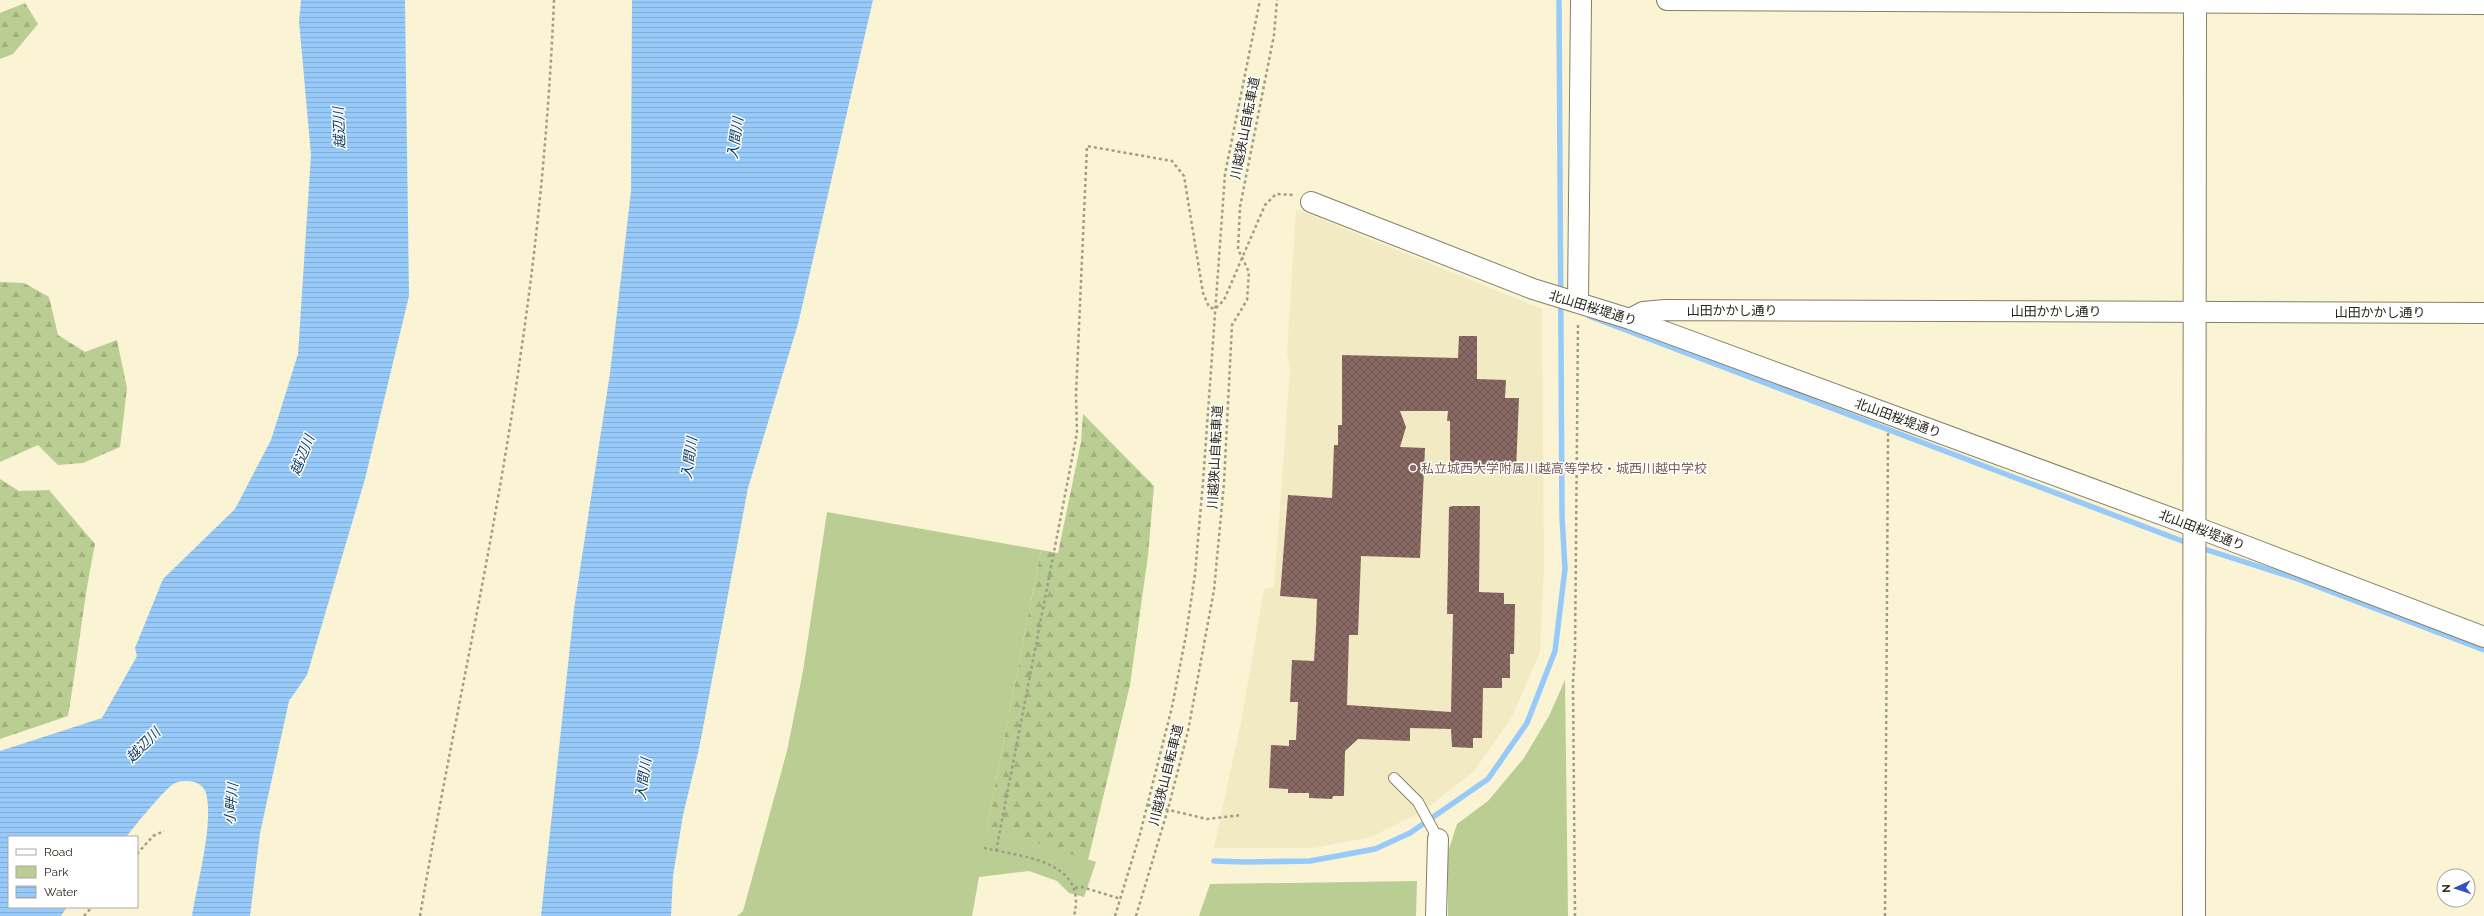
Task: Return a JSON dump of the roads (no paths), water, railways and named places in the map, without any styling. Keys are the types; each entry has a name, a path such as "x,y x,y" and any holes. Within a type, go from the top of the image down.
{"street":[{"path":"1578,302 1580,0"},
{"path":"1667,0 2195,1 2484,4"},
{"path":"2194,916 2195,1"},
{"name":"北山田桜堤通り","path":"1311,202 1518,284 1630,318 1894,417 2194,526 2484,637"},
{"name":"山田かかし通り","path":"1630,318 1643,312 1665,310 2484,313"},
{"path":"1436,916 1437,836"}],"lane":[{"path":"1394,778 1418,802 1437,836"}],"water":[{"path":"301,0 405,0 409,296 365,479 307,675 289,701 260,833 250,916 192,916 204,854 208,806 206,793 201,785 184,781 175,783 171,786 127,836 8,836 8,908 66,908 61,916 0,916 0,751 102,718 137,656 135,648 163,579 235,509 271,440 298,354 311,155 299,21"},
{"name":"入間川","path":"632,0 873,0 798,324 748,488 699,749 683,815 673,876 671,916 541,916 574,609 610,373 631,191"}],"waterway":[{"path":"1214,861 1310,861 1375,849 1410,833 1488,779 1527,723 1555,651 1565,569 1562,516 1559,0"},
{"path":"1589,316 2190,544"},
{"path":"2198,547 2295,578 2484,650"}],"place":[{"name":"私立城西大学附属川越高等学校・城西川越中学校","path":"1413,468"}],"water label":[{"name":"越辺川","path":"339,128"},
{"name":"越辺川","path":"302,455"},
{"name":"越辺川","path":"143,745"},
{"name":"小畔川","path":"231,804"}]}
